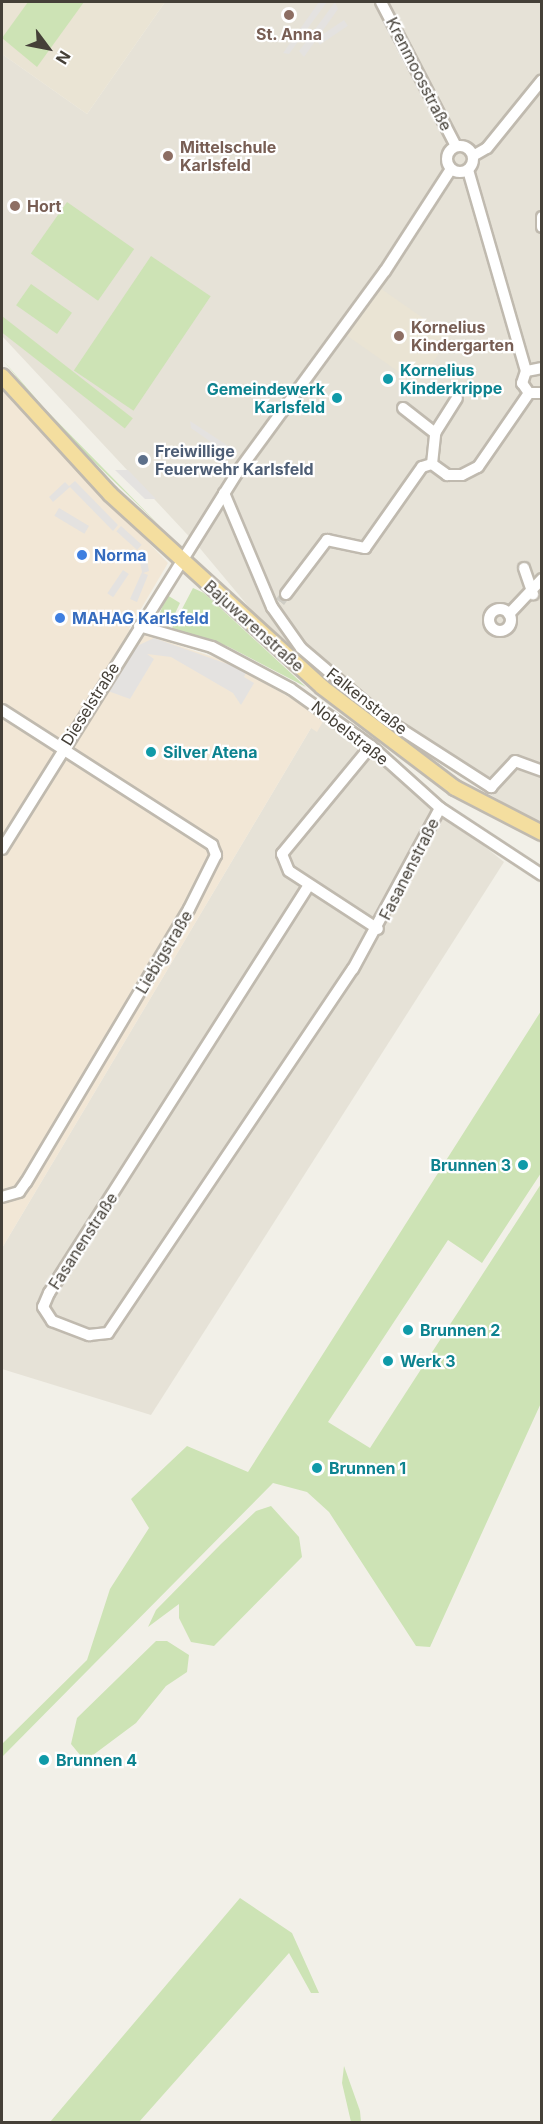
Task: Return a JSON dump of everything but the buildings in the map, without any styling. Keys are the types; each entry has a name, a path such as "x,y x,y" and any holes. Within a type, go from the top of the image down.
{"main road":[{"name":"Bajuwarenstraße","path":"2,376 110,494 181,561 385,738 455,788 542,833"}],"street":[{"name":"Krenmoosstraße","path":"381,2 456,146"},
{"path":"529,393 522,383 526,371 468,170 473,156 487,148 542,80"},
{"path":"181,561 224,493 385,271 450,169 447,156 456,146 473,156"},
{"path":"450,169 468,170"},
{"path":"542,217 542,227"},
{"path":"526,371 542,368"},
{"path":"529,393 542,393"},
{"path":"432,464 447,475 473,470 529,393"},
{"path":"279,601 327,540 365,548 410,480 432,464 435,433 457,398"},
{"path":"403,408 435,433"},
{"name":"Falkenstraße","path":"224,493 301,648 350,690 491,787 515,761 542,771"},
{"name":"Dieselstraße","path":"2,849 181,561"},
{"path":"524,568 533,594"},
{"path":"509,614 533,594 542,579"},
{"name":"Nobelstraße","path":"139,626 240,659 371,746 440,808 542,875"},
{"path":"2,710 62,750"},
{"name":"Fasanenstraße","path":"371,746 282,854 289,871 378,929"},
{"name":"Liebigstraße","path":"2,1197 19,1192 26,1182 189,909 216,855 212,845 62,750"},
{"name":"Fasanenstraße","path":"309,885 49,1293 43,1307 52,1321 89,1335 108,1333 378,929 440,808"}],"shaded area":[{"path":"2,2 165,2 87,114 2,54"},
{"path":"165,2 541,2 541,826 389,732 314,671 258,618 198,546 2,336 2,54 87,114"},
{"path":"319,2 327,2 289,54 283,53"},
{"path":"335,2 338,9 304,57 299,51"},
{"path":"344,20 348,26 320,45 316,39"},
{"name":"Kornelius Kindergarten","path":"380,288 450,337 417,385 347,336"},
{"path":"2,390 168,563 129,629 228,662 325,718 317,732 311,728 2,1248"},
{"path":"190,421 236,451 232,457 191,428"},
{"path":"115,470 128,470 156,499 145,499"},
{"path":"75,481 118,525 113,531 70,487 53,502 49,497 65,482 69,486"},
{"path":"59,508 89,526 84,534 54,516"},
{"path":"121,526 142,545 137,550 116,531"},
{"path":"145,550 149,571 143,573 148,575 137,602 130,599 142,572 138,552"},
{"path":"123,570 129,574 113,597 107,593"},
{"path":"154,638 247,671 244,677 254,683 241,705 233,693 171,657 147,654 154,659 130,699 108,691 137,646"},
{"path":"325,718 504,862 151,1415 2,1369 2,1248 311,728"}],"green space":[{"path":"28,2 84,2 37,67 2,38"},
{"path":"67,202 134,249 98,301 31,254"},
{"path":"151,256 211,296 134,411 74,370"},
{"path":"31,284 72,313 57,334 16,305"},
{"path":"2,316 133,418 125,428 2,332"},
{"path":"2,359 45,409 160,526 57,426"},
{"path":"193,588 204,593 306,687 227,646 171,630"},
{"path":"167,595 180,603 168,628 159,615"},
{"path":"541,1011 541,1173 482,1263 448,1240 328,1422 370,1448 541,1184 541,1403 430,1647 416,1646 329,1512 307,1492 273,1483 2,1757 2,1744 87,1660 110,1589 149,1528 131,1499 187,1446 248,1472"},
{"path":"271,1506 299,1537 302,1557 214,1646 191,1642 179,1618 179,1604 148,1627 156,1610 221,1544 256,1511"},
{"path":"156,1641 167,1641 189,1655 187,1672 166,1686 136,1723 85,1761 71,1744 77,1718"},
{"path":"240,1898 292,1933 319,1993 311,1993 289,1953 139,2122 50,2122"},
{"path":"344,2066 360,2111 361,2122 351,2122 342,2083"}],"tunnel":[{"path":"280,602 286,594"}],"place":[{"name":"St. Anna","path":"289,15"},
{"name":"Mittelschule Karlsfeld","path":"168,156"},
{"name":"Hort","path":"15,206"},
{"name":"Kornelius Kindergarten","path":"399,336"},
{"name":"Kornelius Kinderkrippe","path":"388,379"},
{"name":"Gemeindewerk Karlsfeld","path":"337,398"},
{"name":"Freiwillige Feuerwehr Karlsfeld","path":"143,460"},
{"name":"Norma","path":"82,555"},
{"name":"MAHAG Karlsfeld","path":"60,618"},
{"name":"Silver Atena","path":"151,752"},
{"name":"Brunnen 3","path":"523,1165"},
{"name":"Brunnen 2","path":"408,1330"},
{"name":"Werk 3","path":"388,1361"},
{"name":"Brunnen 1","path":"317,1468"},
{"name":"Brunnen 4","path":"44,1760"}]}
